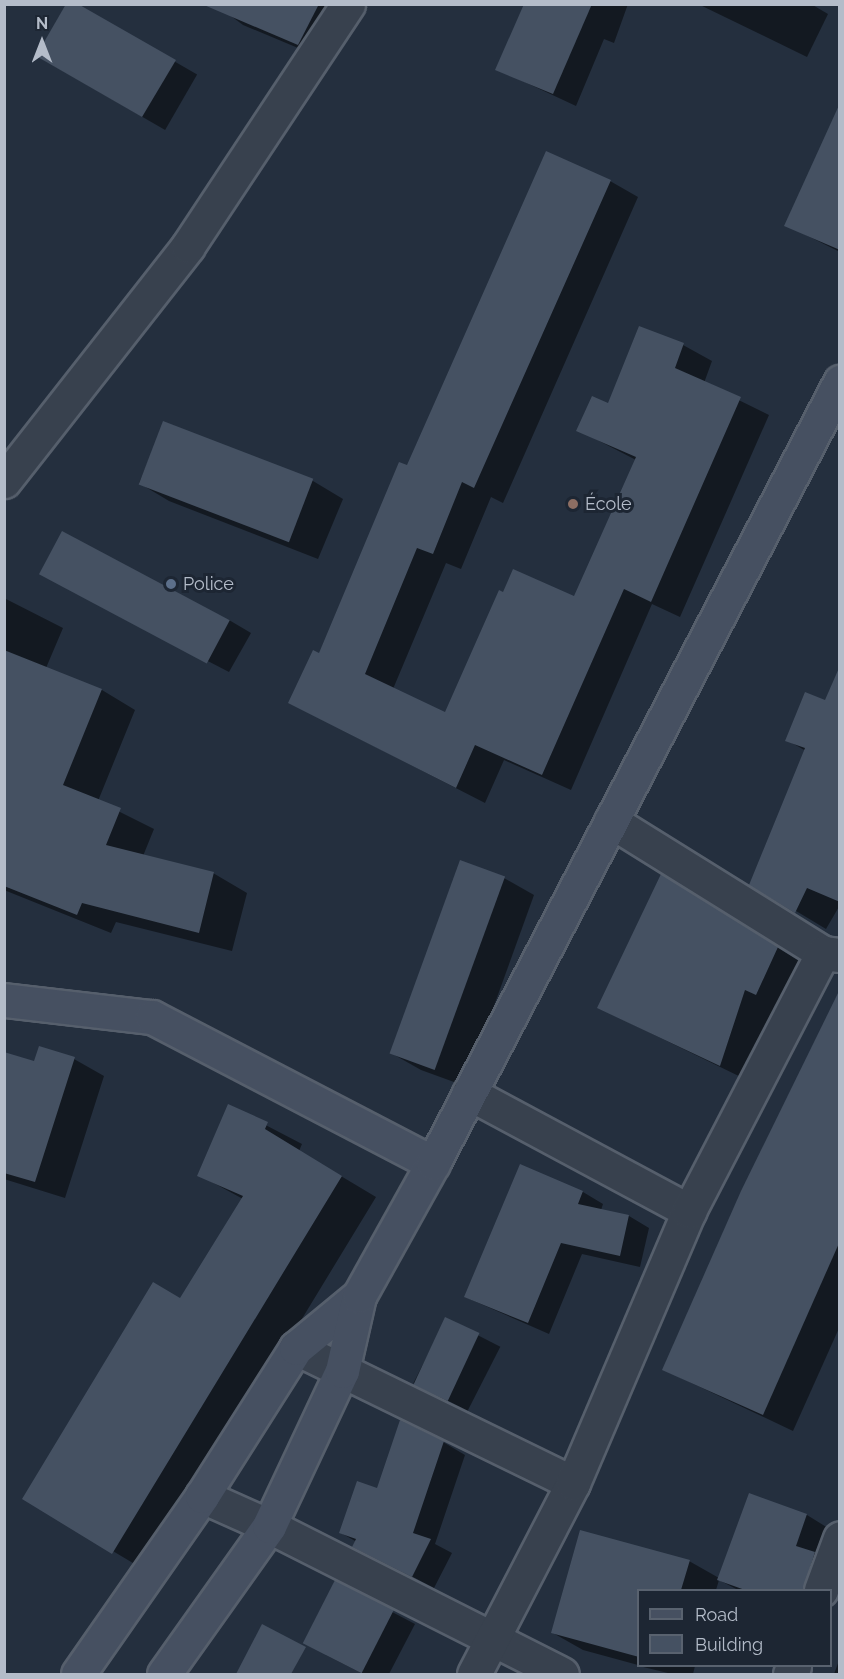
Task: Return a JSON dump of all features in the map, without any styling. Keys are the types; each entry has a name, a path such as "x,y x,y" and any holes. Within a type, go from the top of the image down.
{"main road":[{"path":"164,1674 269,1526 342,1371 359,1296 433,1163 840,382"},
{"path":"4,1000 152,1017 433,1163"},
{"path":"78,1674 202,1496 296,1348 359,1296"}],"street":[{"path":"4,481 188,246 348,4"},
{"path":"474,1674 495,1638 573,1483 689,1211 831,954 611,821"},
{"path":"469,1093 689,1211"},
{"path":"296,1348 573,1483"},
{"path":"202,1496 269,1526 495,1638 562,1674"},
{"path":"821,1589 840,1538"}],"building":[{"path":"66,4 78,4 176,60 142,117 36,56"},
{"path":"204,4 319,4 298,45 204,5"},
{"path":"524,4 592,4 553,94 495,70"},
{"path":"840,103 840,250 784,226"},
{"path":"546,151 611,180 474,488 462,482 433,554 417,548 365,674 445,712 499,590 503,592 513,569 574,596 636,457 576,431 592,396 608,403 639,326 684,343 675,368 741,397 651,602 624,589 542,775 475,745 456,788 288,703 313,650 319,653 399,462 407,465"},
{"path":"163,421 313,479 289,542 139,484"},
{"path":"62,531 230,620 207,663 39,574"},
{"path":"4,650 102,689 63,785 121,808 106,845 214,872 199,933 82,903 77,915 4,886"},
{"path":"839,668 840,902 807,888 795,913 749,885 805,748 785,741 805,692 825,700"},
{"path":"460,860 505,876 435,1070 390,1054"},
{"path":"661,874 778,947 756,995 745,990 720,1066 597,1008"},
{"path":"840,989 840,1241 763,1415 662,1370 741,1191"},
{"path":"39,1046 75,1057 35,1182 4,1173 4,1052 34,1061"},
{"path":"228,1104 268,1122 265,1129 342,1176 112,1554 22,1499 153,1282 180,1298 243,1196 197,1176"},
{"path":"520,1164 583,1191 578,1204 629,1215 620,1256 561,1243 528,1323 464,1297"},
{"path":"445,1317 479,1333 448,1401 413,1385"},
{"path":"400,1420 444,1441 413,1533 431,1539 412,1577 352,1547 356,1539 339,1533 357,1481 377,1488"},
{"path":"749,1493 807,1514 796,1546 815,1552 803,1589 742,1589 717,1580"},
{"path":"580,1530 690,1560 681,1589 637,1589 637,1656 551,1633"},
{"path":"335,1580 394,1610 362,1673 303,1643"},
{"path":"262,1624 306,1647 291,1674 236,1674"}],"place":[{"name":"École","path":"573,504"},
{"name":"Police","path":"171,584"}]}
